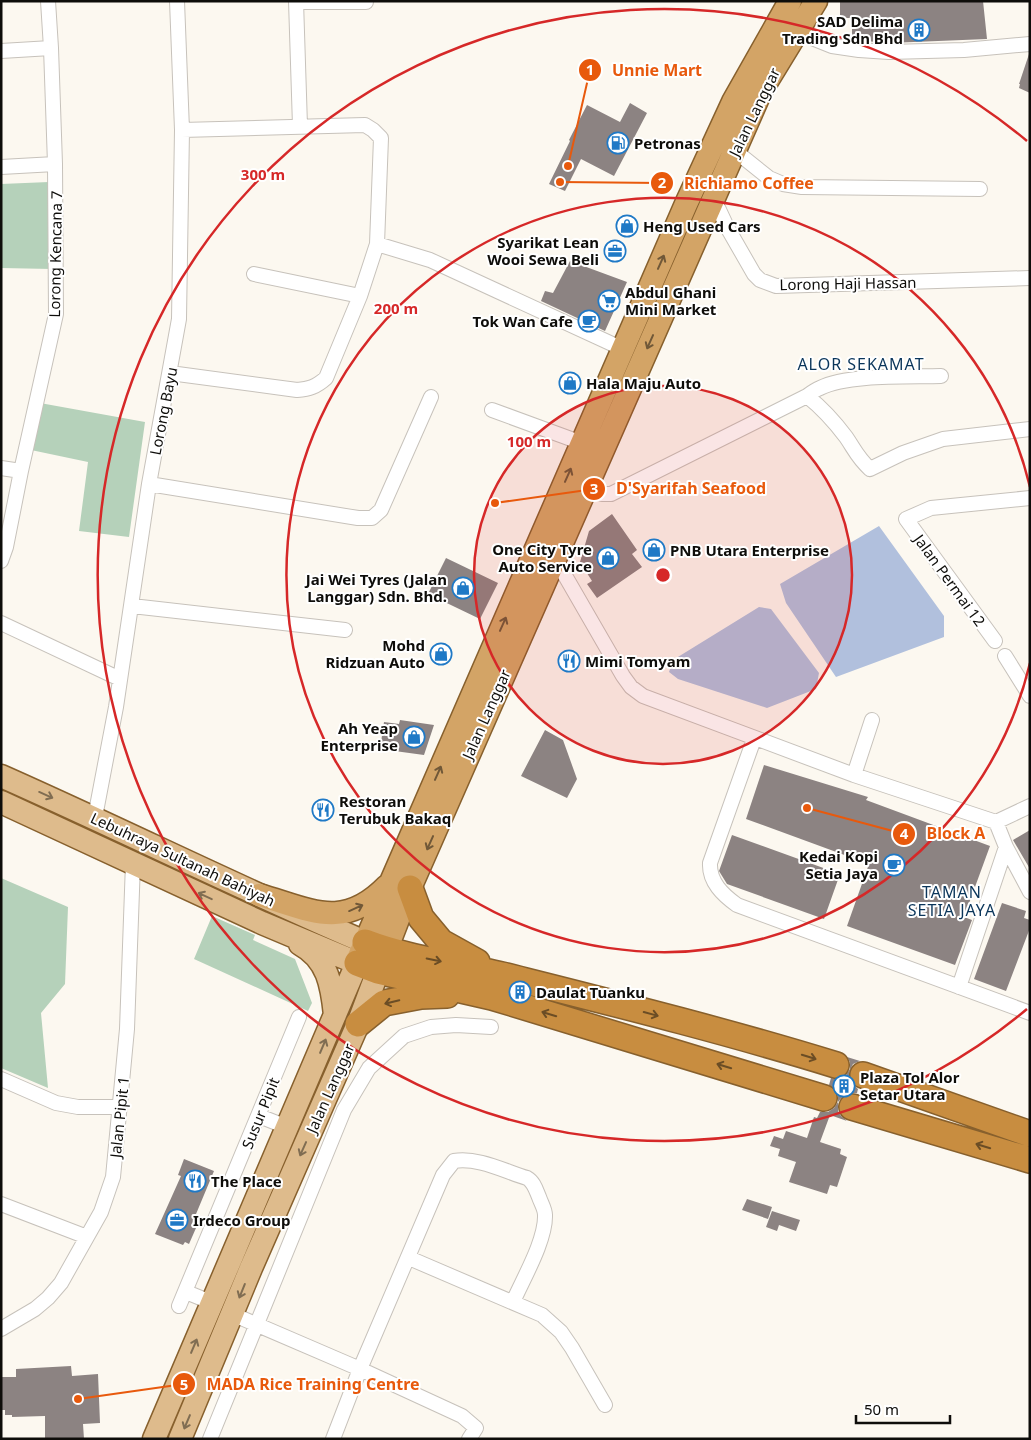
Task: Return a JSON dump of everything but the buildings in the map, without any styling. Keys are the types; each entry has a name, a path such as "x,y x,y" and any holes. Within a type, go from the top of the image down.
{"highway":[{"name":"Jalan Langgar","path":"400,885 505,671 556,560 586,487 734,150 786,37 790,1"},
{"name":"Jalan Langgar","path":"372,957 582,443 733,102 816,1"},
{"path":"259,895 320,913 339,914 359,908 400,885 421,918 441,942 496,986 824,1098"},
{"path":"372,957 782,1048 836,1065"},
{"path":"347,1020 384,1003 421,996 455,994 496,986"},
{"path":"863,1075 1030,1134"},
{"path":"852,1107 1030,1160"}],"main road":[{"name":"Lebuhraya Sultanah Bahiyah","path":"1,776 95,817 259,895 372,957"},
{"name":"Lebuhraya Sultanah Bahiyah","path":"1,802 262,923 372,957"},
{"path":"49,823 72,822 95,817 104,837 127,860"},
{"path":"262,923 307,948 315,955 332,986 347,1020"},
{"name":"Jalan Langgar","path":"180,1439 240,1321 347,1020 372,957"},
{"name":"Jalan Langgar","path":"154,1439 287,1127 347,1020"},
{"path":"209,1311 218,1312 240,1321"}],"street":[{"name":"Lorong Kencana 7","path":"1,561 6,548 56,314 55,164 48,1"},
{"name":"Lorong Bayu","path":"95,817 132,606 149,484 180,311 182,130 177,1"},
{"path":"300,126 296,1 366,2"},
{"path":"786,37 859,50 889,52 955,50 1030,44"},
{"path":"1,51 51,48"},
{"path":"170,373 282,389 310,389 319,385 326,378 360,296 377,244 381,138 365,125 182,130"},
{"path":"734,150 769,178 783,184 802,187 980,188"},
{"path":"1,167 55,164"},
{"name":"Lorong Haji Hassan","path":"714,199 727,227 754,274 760,280 776,286 1030,278"},
{"path":"377,244 430,260 623,349"},
{"path":"254,274 360,296"},
{"path":"586,487 602,494 611,494 806,396 820,387 844,381 879,377 941,376"},
{"path":"806,396 829,415 858,458 870,469 903,453 943,438 1030,429"},
{"path":"149,484 358,518 372,518 381,510 431,397"},
{"path":"492,410 582,443"},
{"path":"1,468 21,471"},
{"name":"Jalan Permai 12","path":"994,641 906,519 931,508 1030,498"},
{"path":"556,560 623,676 631,687 643,696 854,775 996,822 1030,806"},
{"path":"132,606 345,630"},
{"path":"1,623 120,679"},
{"path":"1004,656 1030,696"},
{"path":"854,775 872,720"},
{"path":"754,739 710,863 709,871 721,892 737,905 1030,1013"},
{"path":"996,822 1006,847 1030,892"},
{"path":"959,987 1006,847"},
{"name":"Jalan Pipit 1","path":"1,1329 20,1319 48,1298 70,1268 101,1212 113,1177 127,1030 127,860"},
{"name":"Susur Pipit","path":"179,1306 300,1017"},
{"path":"210,1439 240,1321 344,1110 369,1068 404,1036 431,1027 456,1025 491,1027"},
{"path":"1,1079 56,1103 78,1107 120,1107"},
{"path":"259,1116 287,1127"},
{"path":"333,1439 360,1369 443,1175 454,1161 474,1161 527,1178 534,1186 543,1207 545,1214 544,1223 537,1248 513,1302"},
{"path":"1,1204 87,1237"},
{"path":"409,1258 542,1314 560,1332 583,1365 605,1405"},
{"path":"186,1292 209,1311"},
{"path":"240,1321 360,1369 462,1416 476,1435"}],"green space":[{"path":"49,182 52,269 1,268 1,184"},
{"path":"40,403 145,422 129,537 79,531 88,462 31,450"},
{"path":"1,878 68,907 65,984 41,1013 48,1088 1,1068"},
{"path":"212,916 255,935 253,940 295,959 312,1003 308,1011 194,959"}],"water":[{"path":"879,526 944,616 944,637 836,677 786,603 780,584"},
{"path":"759,607 771,609 819,673 816,689 767,708 678,679 669,672 673,660"}],"place":[{"name":"SAD Delima Trading Sdn Bhd","path":"919,30"},
{"name":"Petronas","path":"618,143"},
{"name":"Unnie Mart","path":"568,166"},
{"name":"Richiamo Coffee","path":"560,182"},
{"name":"Heng Used Cars","path":"627,226"},
{"name":"Syarikat Lean Wooi Sewa Beli","path":"615,251"},
{"name":"Abdul Ghani Mini Market","path":"609,301"},
{"name":"Tok Wan Cafe","path":"589,321"},
{"name":"Hala Maju Auto","path":"570,383"},
{"name":"D'Syarifah Seafood","path":"495,503"},
{"name":"PNB Utara Enterprise","path":"654,550"},
{"name":"One City Tyre Auto Service","path":"608,558"},
{"name":"Jai Wei Tyres (Jalan Langgar) Sdn. Bhd.","path":"463,588"},
{"name":"Mohd Ridzuan Auto","path":"441,654"},
{"name":"Mimi Tomyam","path":"569,661"},
{"name":"Ah Yeap Enterprise","path":"414,737"},
{"name":"Block A","path":"807,808"},
{"name":"Restoran Terubuk Bakaq","path":"323,810"},
{"name":"Kedai Kopi Setia Jaya","path":"894,865"},
{"name":"Daulat Tuanku","path":"520,992"},
{"name":"Plaza Tol Alor Setar Utara","path":"844,1086"},
{"name":"The Place","path":"195,1181"},
{"name":"Irdeco Group","path":"177,1220"},
{"name":"MADA Rice Training Centre","path":"78,1399"}],"district":[{"name":"ALOR SEKAMAT","path":"861,364"},
{"name":"TAMAN SETIA JAYA","path":"952,901"}]}
